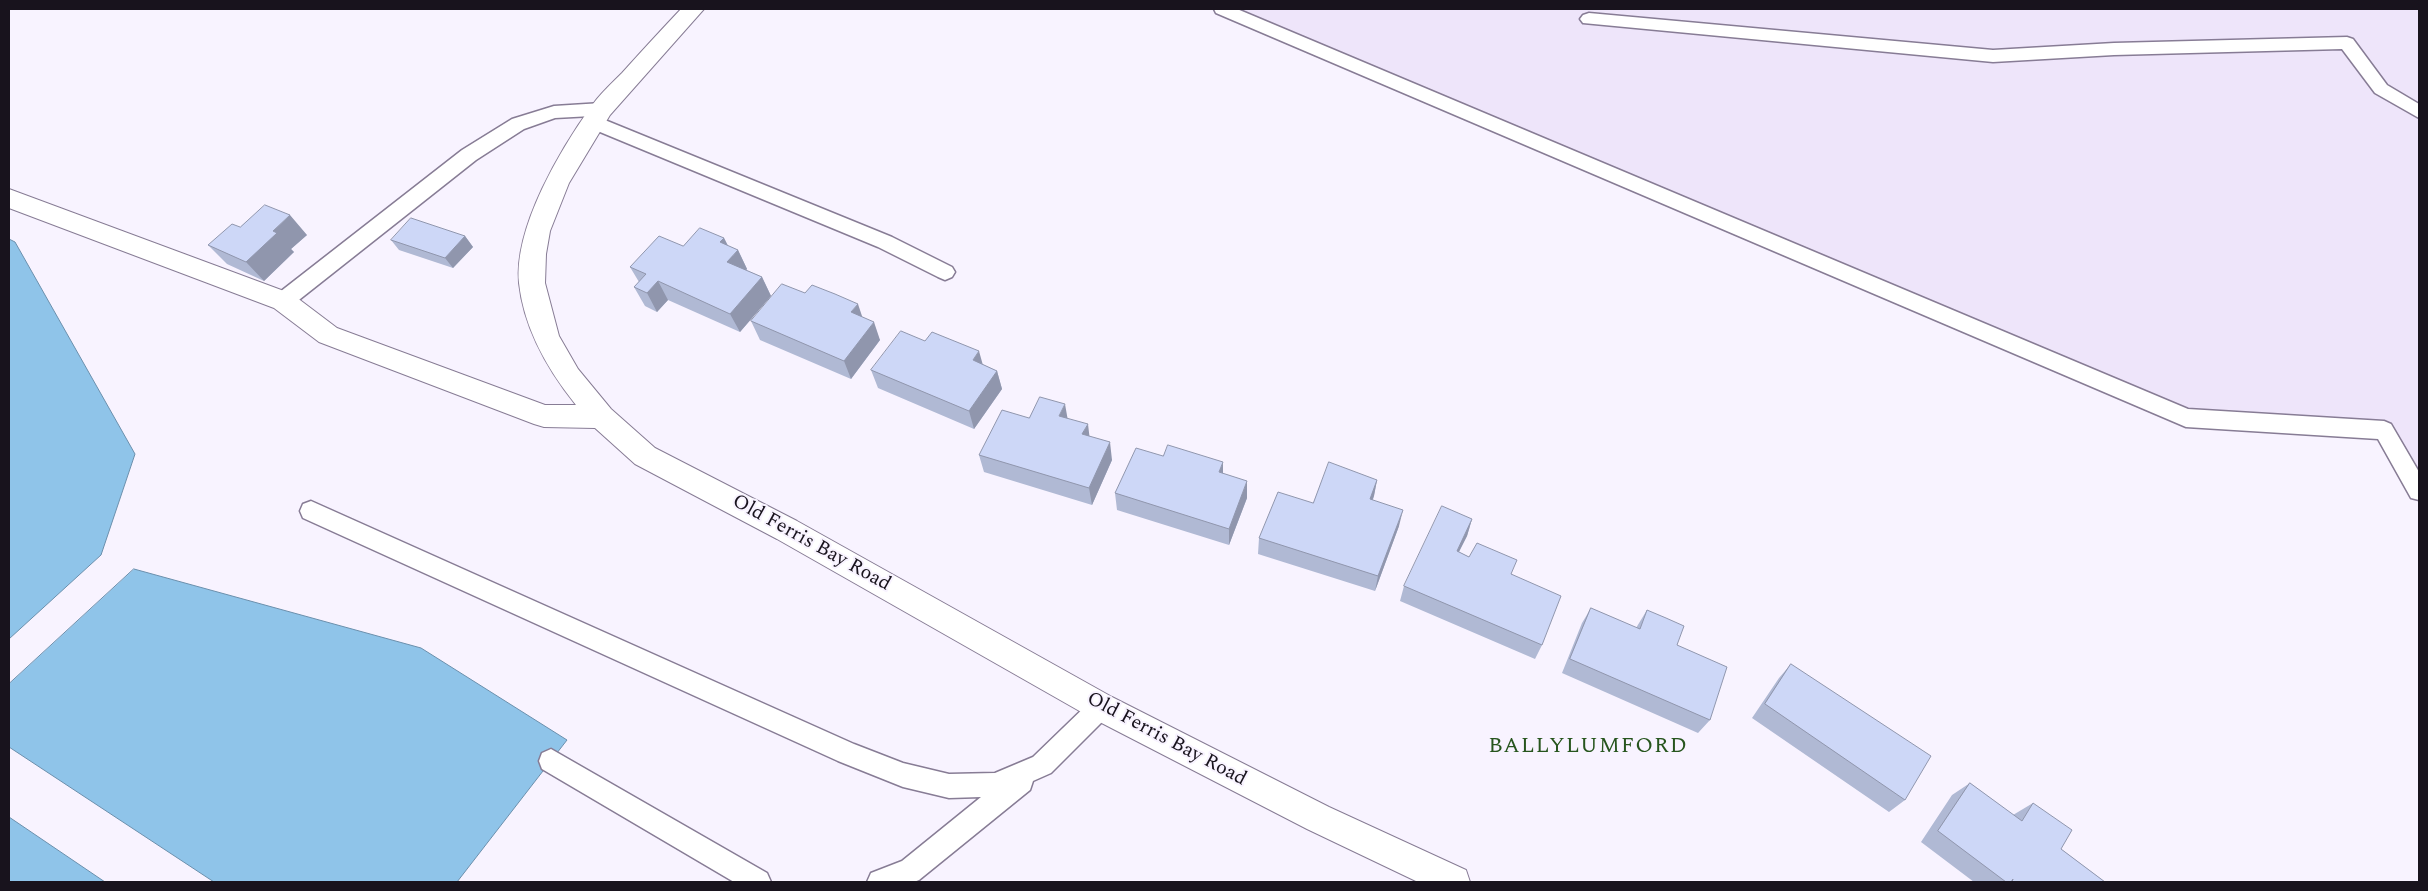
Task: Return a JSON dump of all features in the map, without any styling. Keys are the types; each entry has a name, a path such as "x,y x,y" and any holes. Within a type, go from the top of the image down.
{"street":[{"name":"Old Ferris Bay Road","path":"693,9 598,115 547,202 535,246 532,283 546,338 569,377 601,417 646,456 804,539 1101,707 1318,818 1454,882"},
{"path":"9,198 283,302 328,335 544,416 601,417"}],"lane":[{"path":"1222,9 2186,418 2384,430 2419,491"},
{"path":"1589,19 1992,56 2114,49 2347,43 2381,89 2419,112"},
{"path":"283,302 469,155 518,124 554,112 598,115 885,242 945,272"},
{"path":"311,511 847,753 903,775 949,786 996,785 1042,765"},
{"path":"880,882 910,871 1042,765 1101,707"},
{"path":"551,761 758,882"}],"shaded area":[{"path":"1222,9 2419,9 2419,500 2384,430 2186,418"}],"water":[{"path":"9,239 15,242 135,454 101,555 9,639"},
{"path":"134,569 421,648 567,740 457,882 214,882 9,747 9,684"},
{"path":"9,817 105,882 9,882"}],"building":[{"path":"265,205 290,215 273,231 277,233 246,262 208,245 232,224 240,227"},
{"path":"411,218 465,236 445,258 391,240"},
{"path":"700,228 724,238 720,242 738,250 727,262 762,277 730,314 658,281 647,293 634,287 646,274 630,267 659,236 683,246"},
{"path":"782,284 805,293 812,285 835,294 858,304 851,312 874,322 844,361 751,321"},
{"path":"901,331 925,341 932,332 979,351 973,360 997,371 969,411 871,370"},
{"path":"1040,397 1065,404 1059,416 1088,424 1082,434 1110,442 1089,488 979,455 1002,410 1029,418"},
{"path":"1168,445 1223,462 1219,472 1247,481 1229,529 1115,493 1136,448 1163,456"},
{"path":"1329,462 1377,480 1370,499 1403,510 1378,576 1259,538 1278,492 1313,503"},
{"path":"1442,506 1472,519 1457,551 1469,557 1477,543 1517,560 1511,574 1561,596 1542,645 1404,586"},
{"path":"1591,608 1640,629 1647,610 1684,626 1677,645 1727,667 1710,720 1570,659"},
{"path":"1791,664 1931,756 1905,800 1765,704"},
{"path":"1970,783 2022,821 2033,803 2072,830 2061,849 2105,882 2012,882 2013,879 2011,882 2006,882 1938,831"}],"district":[{"name":"BALLYLUMFORD","path":"1588,748"}]}
